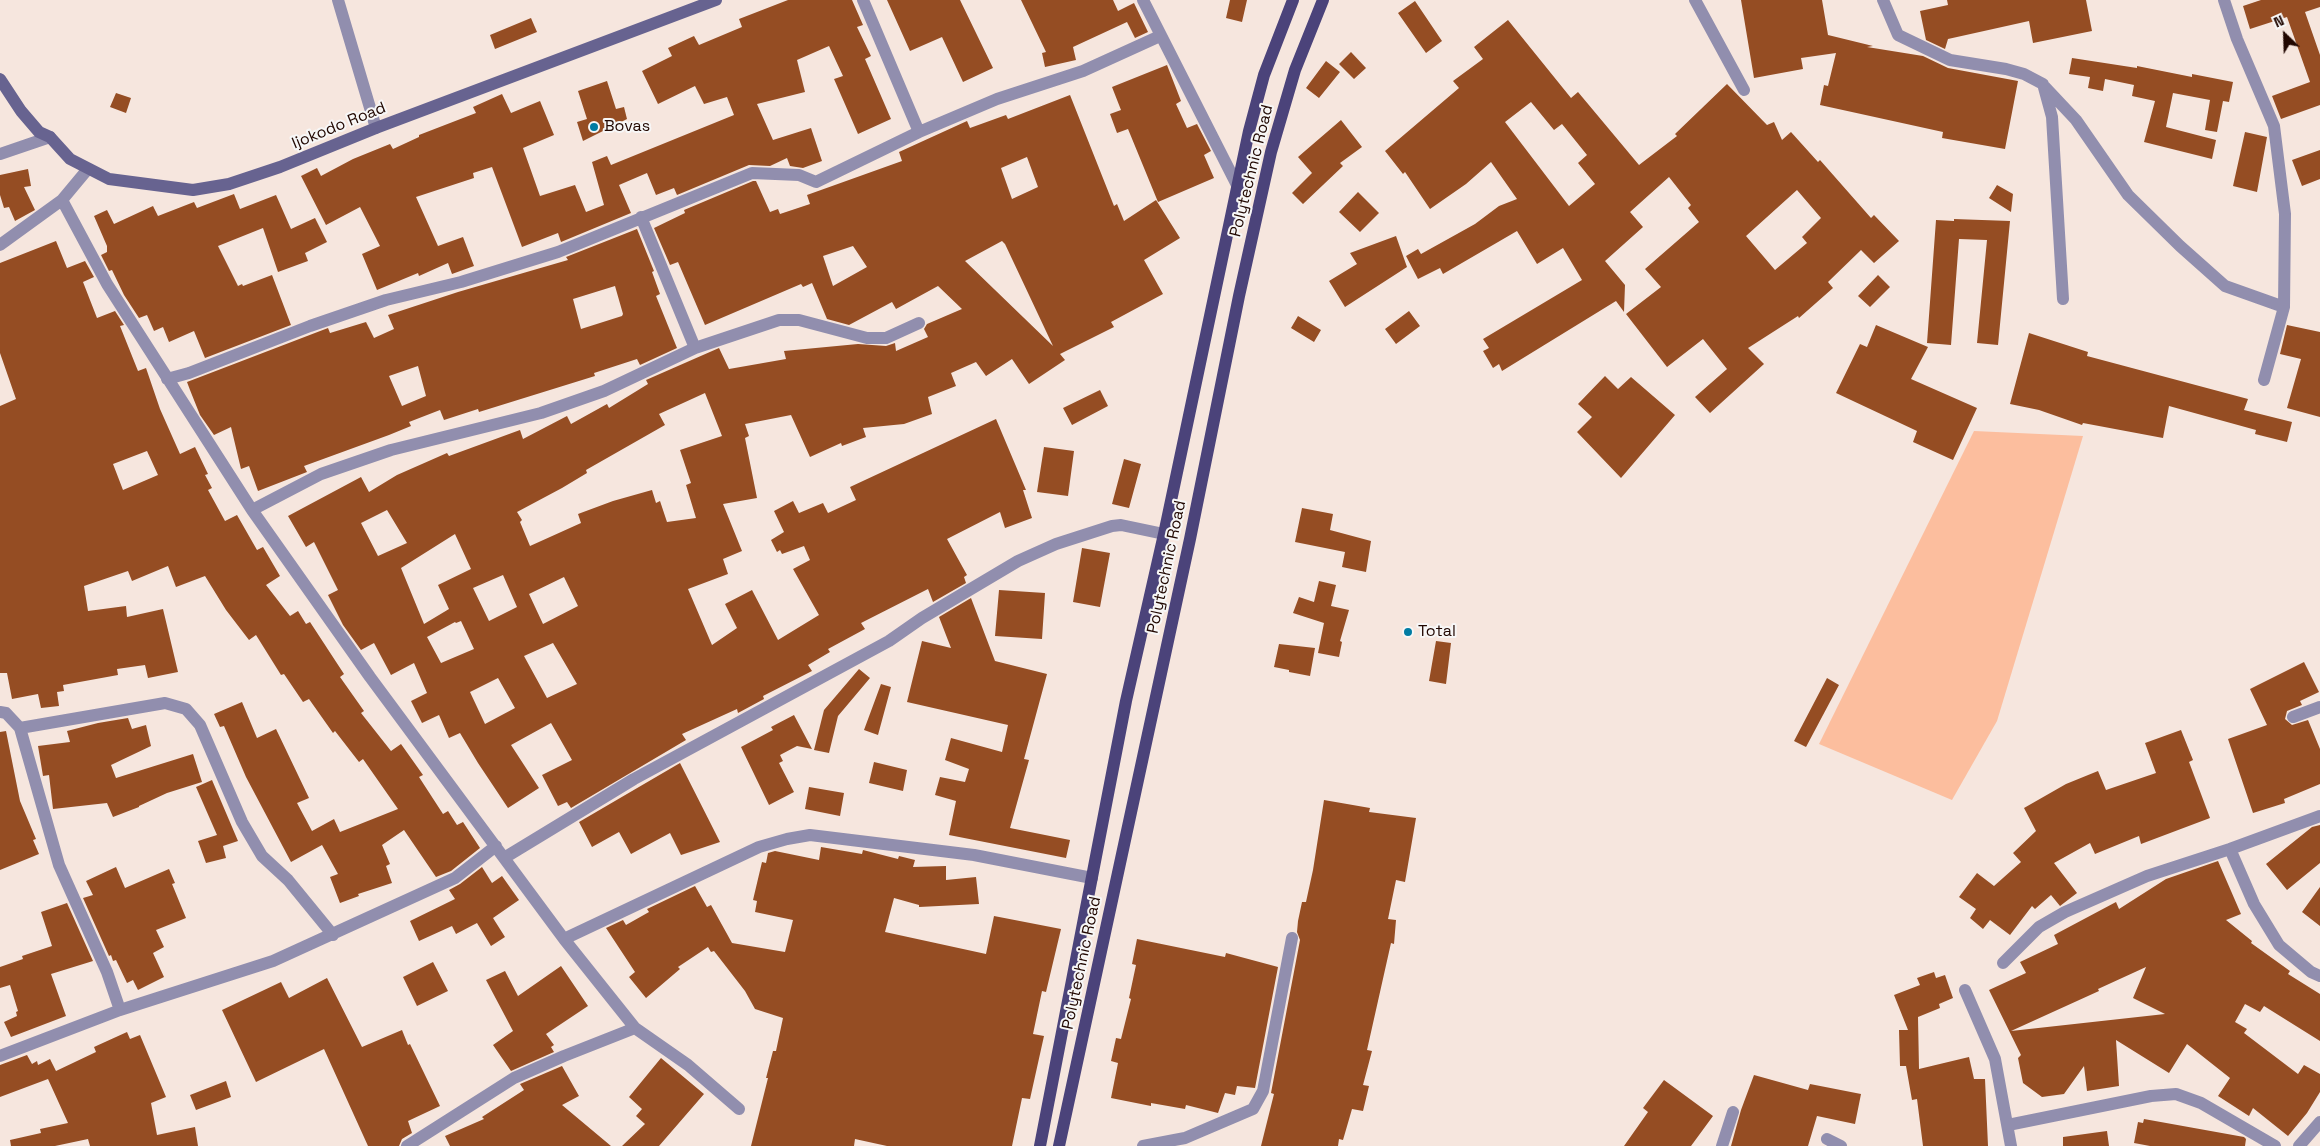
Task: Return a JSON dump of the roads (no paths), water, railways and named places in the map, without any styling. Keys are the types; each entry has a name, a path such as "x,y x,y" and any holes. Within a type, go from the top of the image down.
{"main road":[{"name":"Ijokodo Road","path":"0,78 21,111 39,132 50,137 70,160 87,170 108,179 193,190 229,184 280,167 376,128 716,0"},
{"name":"Polytechnic Road","path":"1040,1146 1126,700 1164,534 1249,131 1264,75 1293,0"},
{"name":"Polytechnic Road","path":"1059,1146 1269,162 1295,70 1323,0"}],"street":[{"path":"338,0 376,128"},
{"path":"863,0 919,132"},
{"path":"1143,0 1238,187"},
{"path":"1696,0 1744,90"},
{"path":"1883,0 1898,35 1950,60 2006,69 2024,74 2043,84 2076,120 2128,195 2180,246 2225,286 2284,307"},
{"path":"2224,0 2237,39 2274,126 2285,214 2284,307 2264,380"},
{"path":"166,379 189,373 310,326 386,300 461,282 558,252 752,172 799,175 816,182 919,132 997,98 1083,70 1160,36"},
{"path":"2043,84 2052,118 2063,299"},
{"path":"0,154 50,137"},
{"path":"0,245 62,200 87,170"},
{"path":"62,200 107,284 166,379 252,510 370,677 564,939 635,1028 688,1065 739,1109"},
{"path":"641,217 696,348"},
{"path":"252,510 321,474 391,450 541,414 604,391 696,348 779,320 799,320 867,338 886,338 919,323"},
{"path":"504,858 634,779 889,641 922,618 1018,561 1056,544 1106,527 1121,525 1164,534"},
{"path":"20,728 165,703 186,709 200,725 242,822 262,856 288,880 333,935"},
{"path":"2294,717 2320,707"},
{"path":"0,712 6,713 20,728 59,865 107,972 120,1010"},
{"path":"2003,963 2039,927 2065,912 2147,876 2230,849 2320,816"},
{"path":"564,939 759,847 786,839 810,835 974,855 1092,878"},
{"path":"0,1056 120,1010 273,961 455,878 496,846"},
{"path":"2230,849 2254,904 2279,945 2312,972 2320,976"},
{"path":"1143,1146 1185,1138 1253,1109 1263,1091 1292,938"},
{"path":"1964,990 1995,1059 2011,1146"},
{"path":"407,1146 514,1078 635,1028"},
{"path":"2008,1125 2151,1096 2176,1094 2201,1103 2275,1146"},
{"path":"1722,1146 1733,1112"},
{"path":"2300,1146 2320,1122"},
{"path":"1827,1139 1841,1146"}],"place":[{"name":"Bovas","path":"594,127"},
{"name":"Total","path":"1408,632"}]}
